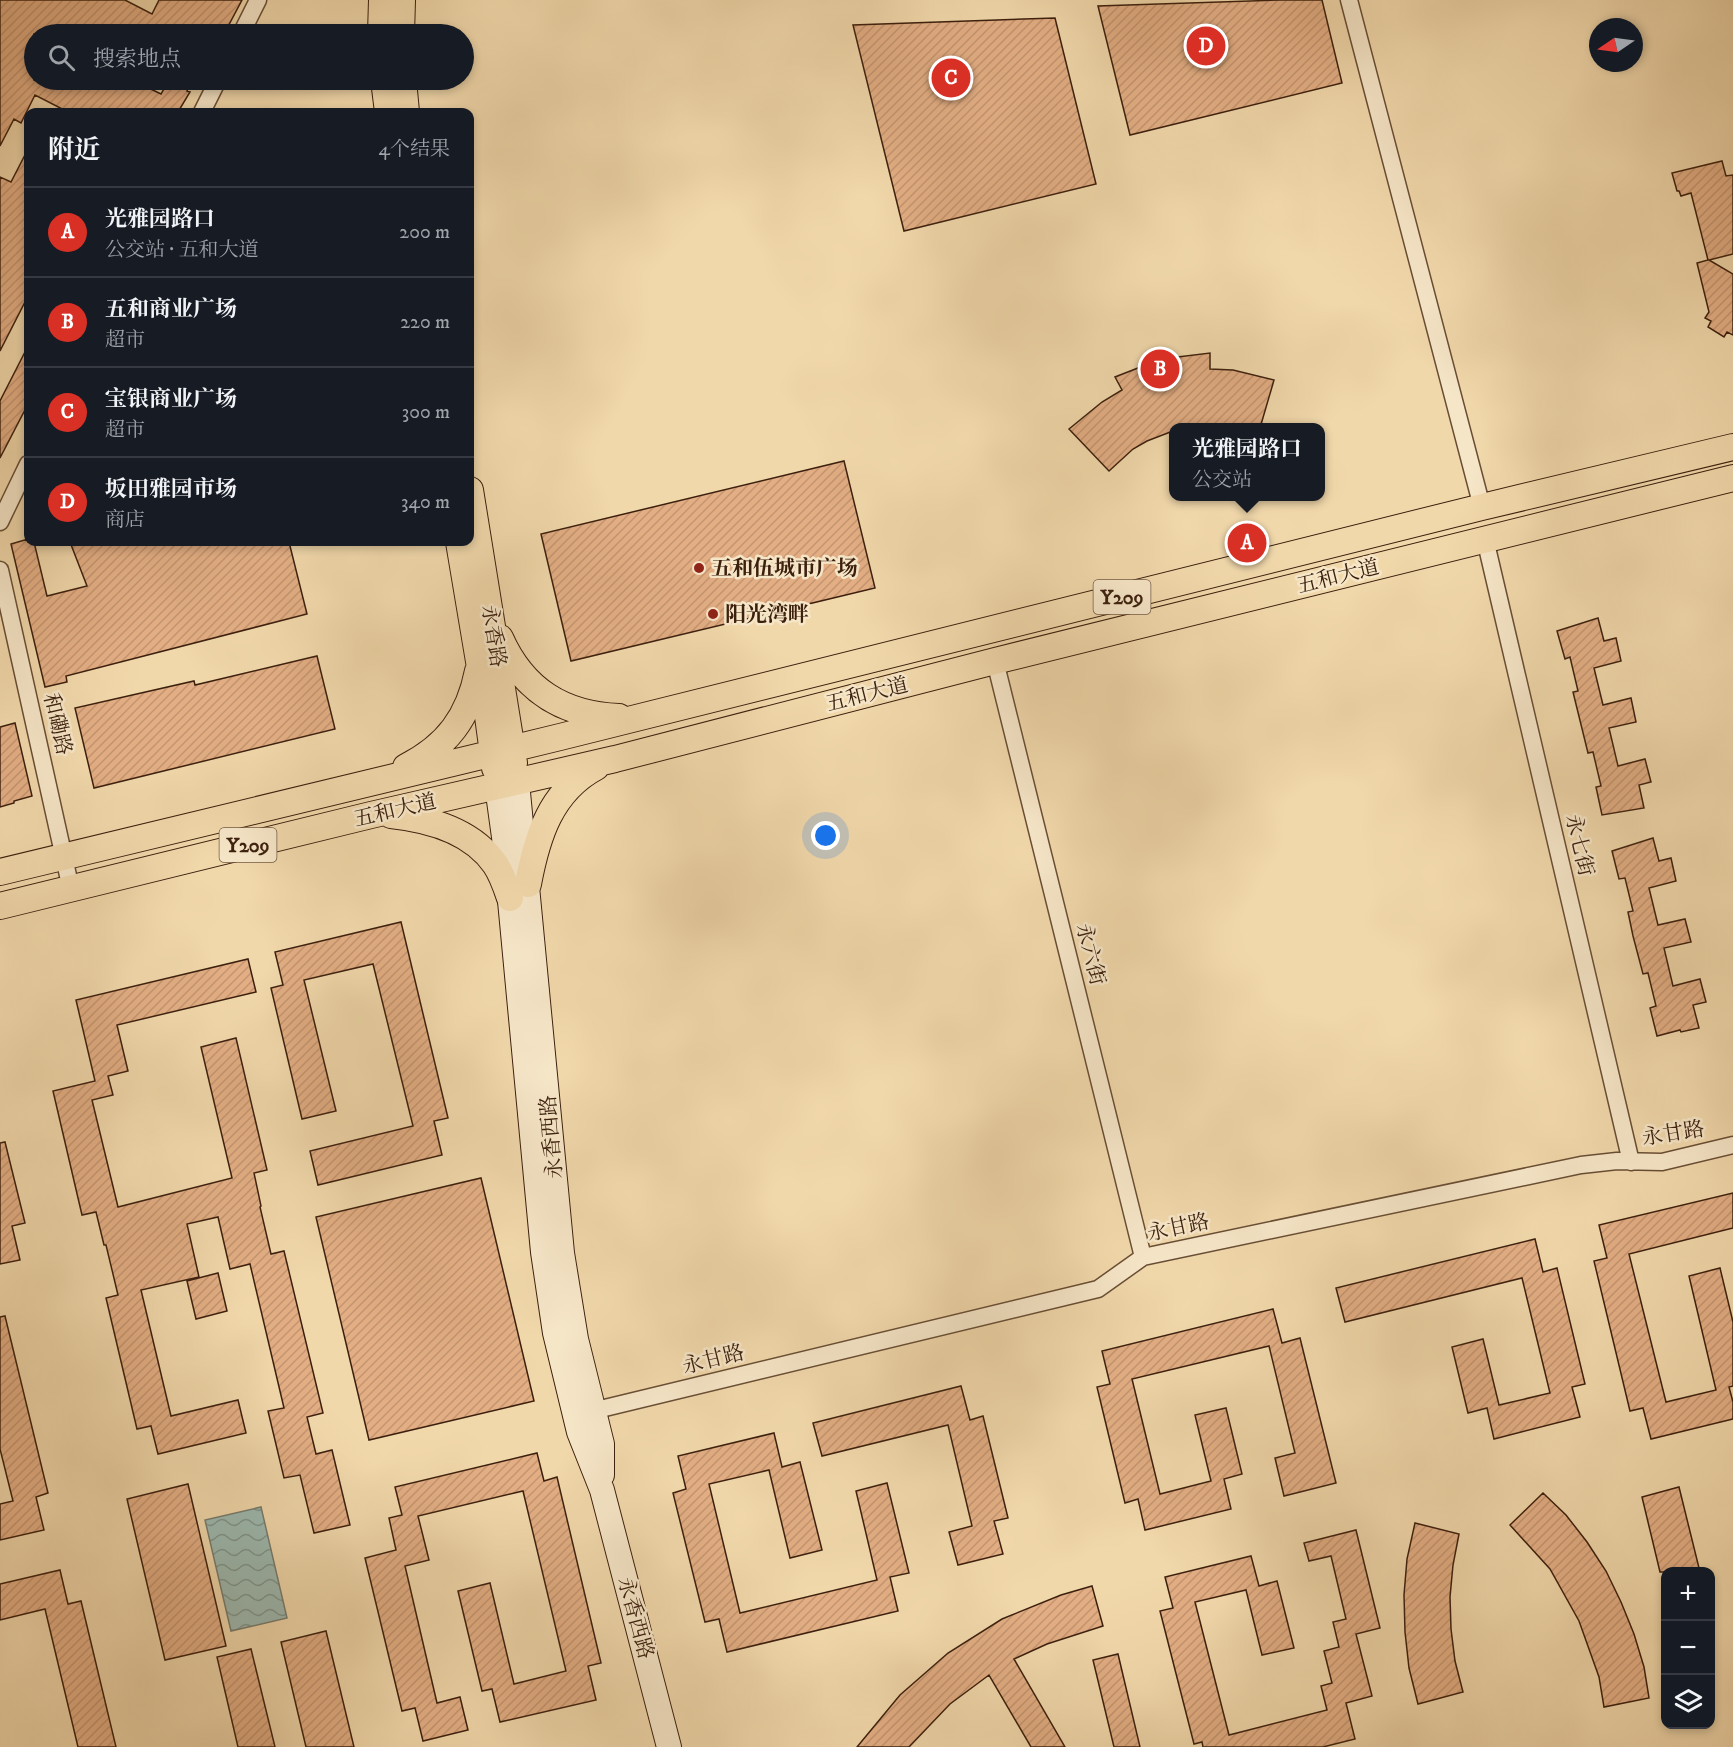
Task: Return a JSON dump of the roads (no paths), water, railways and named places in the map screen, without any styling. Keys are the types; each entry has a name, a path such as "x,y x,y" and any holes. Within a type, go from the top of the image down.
{"main road":[{"path":"381,24 382,0"},
{"path":"401,24 402,0"},
{"path":"385,90 388,108"},
{"path":"404,90 406,108"},
{"name":"五和大道","path":"0,872 502,751 1482,507 1733,447"},
{"name":"五和大道","path":"0,906 371,815 615,759 995,661 1733,478"},
{"name":"永香路","path":"474,515 491,619 507,784"},
{"name":"永香路","path":"460,546 478,653 502,751"},
{"path":"491,619 501,642 513,661 538,691 554,702 573,710 591,714 640,716 650,749"},
{"path":"478,653 478,671 474,689 458,724 430,753 373,782 371,815 410,817 427,821 469,839 483,850 502,876 519,891 540,835 557,801 579,776 615,759"},
{"name":"永香西路","path":"507,784 519,891 547,1283 555,1333 584,1413 579,1432 602,1490 669,1747"}],"street":[{"path":"246,24 258,0"},
{"path":"1349,0 1482,507"},
{"path":"204,108 213,90"},
{"path":"0,522 24,472"},
{"name":"永七街","path":"1485,539 1631,1162"},
{"name":"和磡路","path":"0,570 71,888"},
{"name":"永六街","path":"995,661 1143,1257"},
{"name":"永甘路","path":"584,1413 1098,1289 1143,1257 1581,1165 1617,1161 1662,1162 1733,1145"}],"water":[{"path":"261,1507 287,1618 231,1631 205,1520"}],"place":[{"name":"坂田雅园市场","path":"1206,46"},
{"name":"宝银商业广场","path":"951,78"},
{"name":"五和商业广场","path":"1160,369"},
{"name":"光雅园路口","path":"1247,543"},
{"name":"五和伍城市广场","path":"699,568"},
{"name":"阳光湾畔","path":"713,614"}]}
